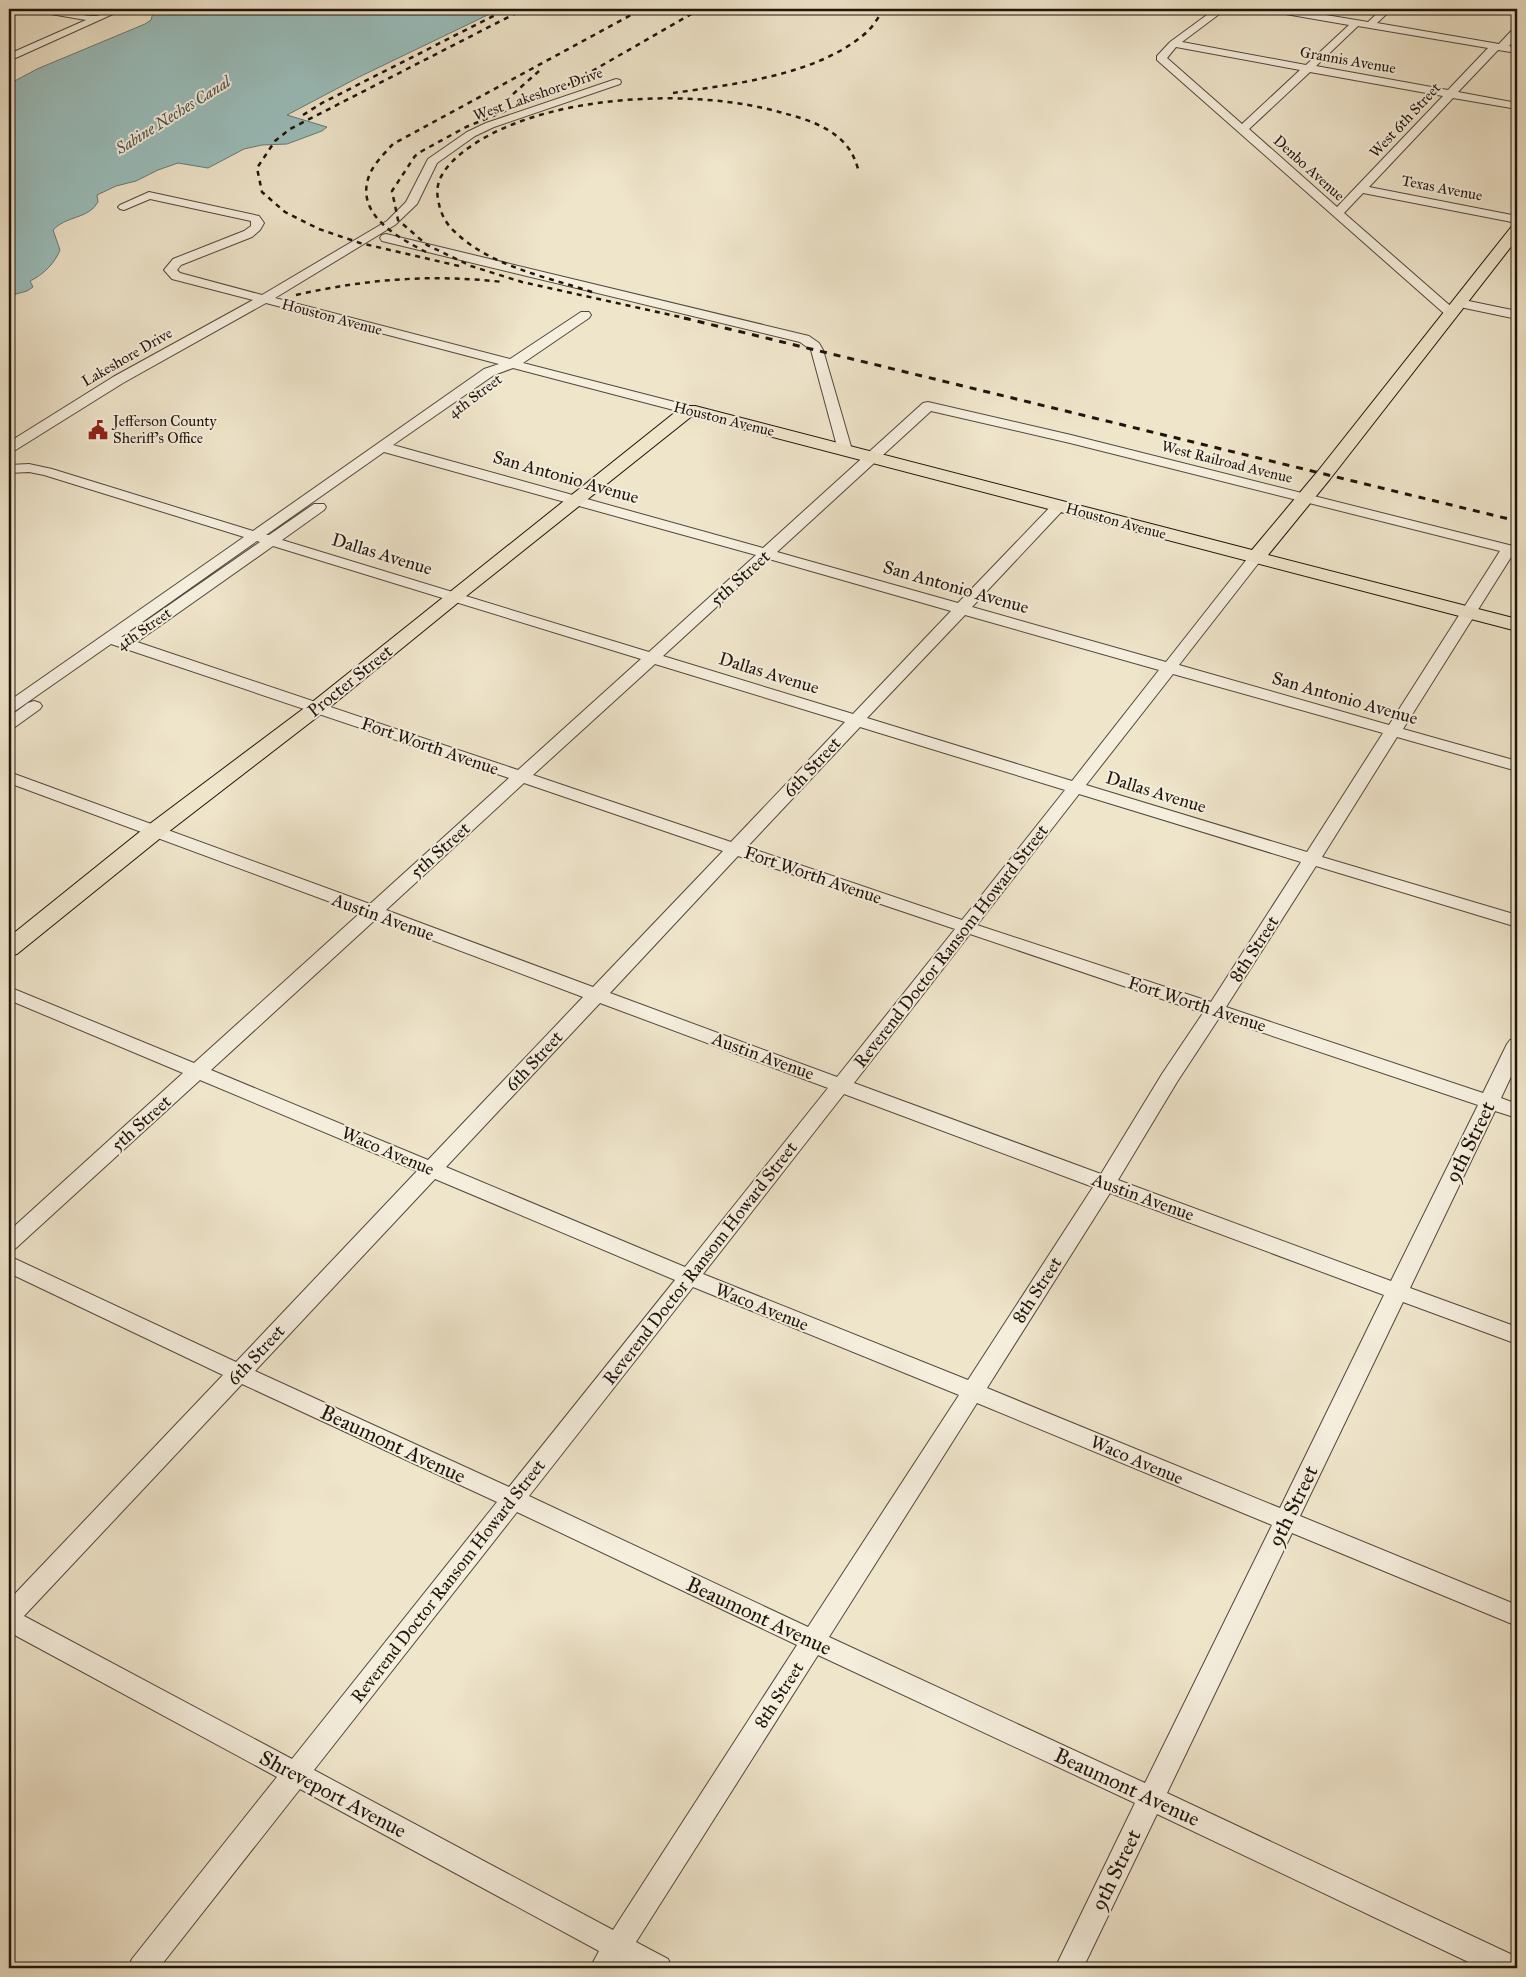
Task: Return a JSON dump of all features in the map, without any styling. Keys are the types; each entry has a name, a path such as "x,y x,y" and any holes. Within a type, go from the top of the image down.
{"main road":[{"path":"1256,557 1515,234"},
{"name":"Houston Avenue","path":"689,410 1517,625"},
{"name":"Procter Street","path":"9,949 155,831 318,707 575,499 689,410"}],"street":[{"path":"39,9 96,19"},
{"path":"9,58 119,9"},
{"path":"1174,44 1221,9"},
{"path":"1274,9 1517,50"},
{"path":"1370,25 1387,9"},
{"path":"1242,129 1356,23"},
{"name":"West 6th Street","path":"1338,213 1450,94 1517,31"},
{"name":"Grannis Avenue","path":"1174,44 1517,106"},
{"name":"Denbo Avenue","path":"1174,44 1161,58 1338,213 1455,308"},
{"name":"West Lakeshore Drive","path":"264,299 391,223 411,204 432,161 471,134 490,125 616,82"},
{"name":"Texas Avenue","path":"1360,189 1517,220"},
{"name":"Houston Avenue","path":"124,207 149,195 255,218 258,223 256,228 248,234 177,262 170,270 176,276 689,410"},
{"path":"386,238 804,339 817,350 845,450"},
{"name":"Lakeshore Drive","path":"9,448 118,380 264,299"},
{"path":"1455,308 1517,315"},
{"path":"512,364 585,315"},
{"name":"4th Street","path":"9,724 256,535 489,372 512,364"},
{"name":"4th Street","path":"9,708 272,541 501,379 512,364"},
{"name":"West Railroad Avenue","path":"928,406 1071,439 1513,550"},
{"name":"5th Street","path":"9,1243 928,406"},
{"name":"San Antonio Avenue","path":"383,447 767,553 1517,766"},
{"name":"Dallas Avenue","path":"9,469 29,468 48,473 256,535 1517,922"},
{"name":"6th Street","path":"9,1616 1058,506"},
{"path":"1469,612 1513,550"},
{"name":"Reverend Doctor Ransom Howard Street","path":"142,1968 966,928 1256,557"},
{"name":"8th Street","path":"611,1958 1106,1183 1169,1078 1215,1010 1469,612"},
{"name":"Fort Worth Avenue","path":"118,640 966,928 1517,1111"},
{"name":"Austin Avenue","path":"9,777 1517,1336"},
{"name":"Waco Avenue","path":"9,993 689,1277 972,1391 1517,1616"},
{"name":"9th Street","path":"1069,1968 1517,1044"},
{"name":"Beaumont Avenue","path":"9,1264 372,1436 513,1499 602,1543 1151,1798 1510,1968"},
{"name":"Shreveport Avenue","path":"9,1620 296,1774 611,1958 658,1968"}],"water":[{"name":"Sabine Neches Canal","path":"154,9 500,9 359,77 287,115 327,127 322,131 287,144 262,145 244,149 208,168 178,163 97,195 98,202 89,212 58,225 53,230 60,250 48,268 30,281 33,287 27,291 9,296 9,84 37,69 145,24 151,20"}],"railway":[{"path":"303,115 322,103 507,9"},
{"path":"459,266 360,243 319,229 285,212 262,192 257,168 275,141 290,129 524,9"},
{"path":"426,252 393,233 374,215 366,192 372,169 382,156 393,144 642,9"},
{"path":"689,319 522,282 471,266 427,245 398,220 392,191 415,156 422,151 466,127 566,86 700,9"},
{"path":"673,93 749,81 802,68 848,46 868,31 884,9"},
{"path":"489,112 503,103 539,71"},
{"path":"592,292 502,262 469,244 455,232 448,225 444,217 437,192 440,179 447,167 463,152 495,132 532,117 574,107 618,101 663,98 706,100 747,105 809,121 833,133 846,145 851,151 859,172"},
{"path":"296,295 348,285 399,279 450,278 503,282"},
{"path":"684,318 1517,521"}],"place":[{"name":"Jefferson County Sheriff's Office","path":"98,430"}]}
